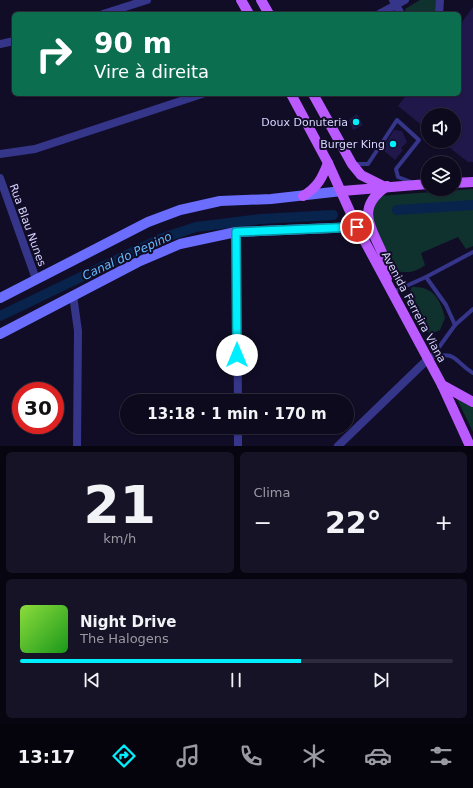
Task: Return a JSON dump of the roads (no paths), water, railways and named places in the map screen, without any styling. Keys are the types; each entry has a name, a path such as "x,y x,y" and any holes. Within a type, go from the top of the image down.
{"main road":[{"path":"241,0 248,12"},
{"path":"261,0 268,12"},
{"name":"Avenida Ferreira Viana","path":"292,96 342,191 357,227 442,385 470,446"},
{"path":"314,96 352,164 361,175 385,186"},
{"path":"303,196 314,190 319,183 328,163"},
{"path":"461,182 473,182"},
{"path":"0,298 148,222 180,210 220,201 303,196 385,186 421,184"},
{"path":"385,186 369,203 368,220 386,262 387,281"},
{"path":"0,334 138,262 180,244 236,232 357,227"},
{"path":"442,385 473,402"}],"street":[{"path":"109,12 148,0"},
{"path":"382,12 394,3 405,0"},
{"path":"439,12 440,0"},
{"path":"394,3 400,12"},
{"path":"0,44 12,41"},
{"path":"0,154 35,149 196,96"},
{"name":"Rua Blau Nunes","path":"0,178 36,279"},
{"path":"236,232 238,394"},
{"path":"73,295 78,331 77,446"},
{"path":"338,446 428,359"},
{"path":"238,434 238,446"}],"lane":[{"path":"352,164 368,164 397,120 419,140 396,169 396,173 403,180 417,184"},
{"path":"393,292 426,277 473,252"},
{"path":"426,277 446,305 455,325"},
{"path":"428,359 440,346 455,325 473,309"},
{"path":"428,359 442,355 449,355 456,358 473,373"}],"waterway":[{"name":"Canal do Pepino","path":"397,210 473,205"},
{"name":"Canal do Pepino","path":"0,316 160,239 196,227 261,219 333,215"}],"place":[{"name":"Doux Donuteria","path":"356,122"},
{"name":"Burger King","path":"393,144"}]}
